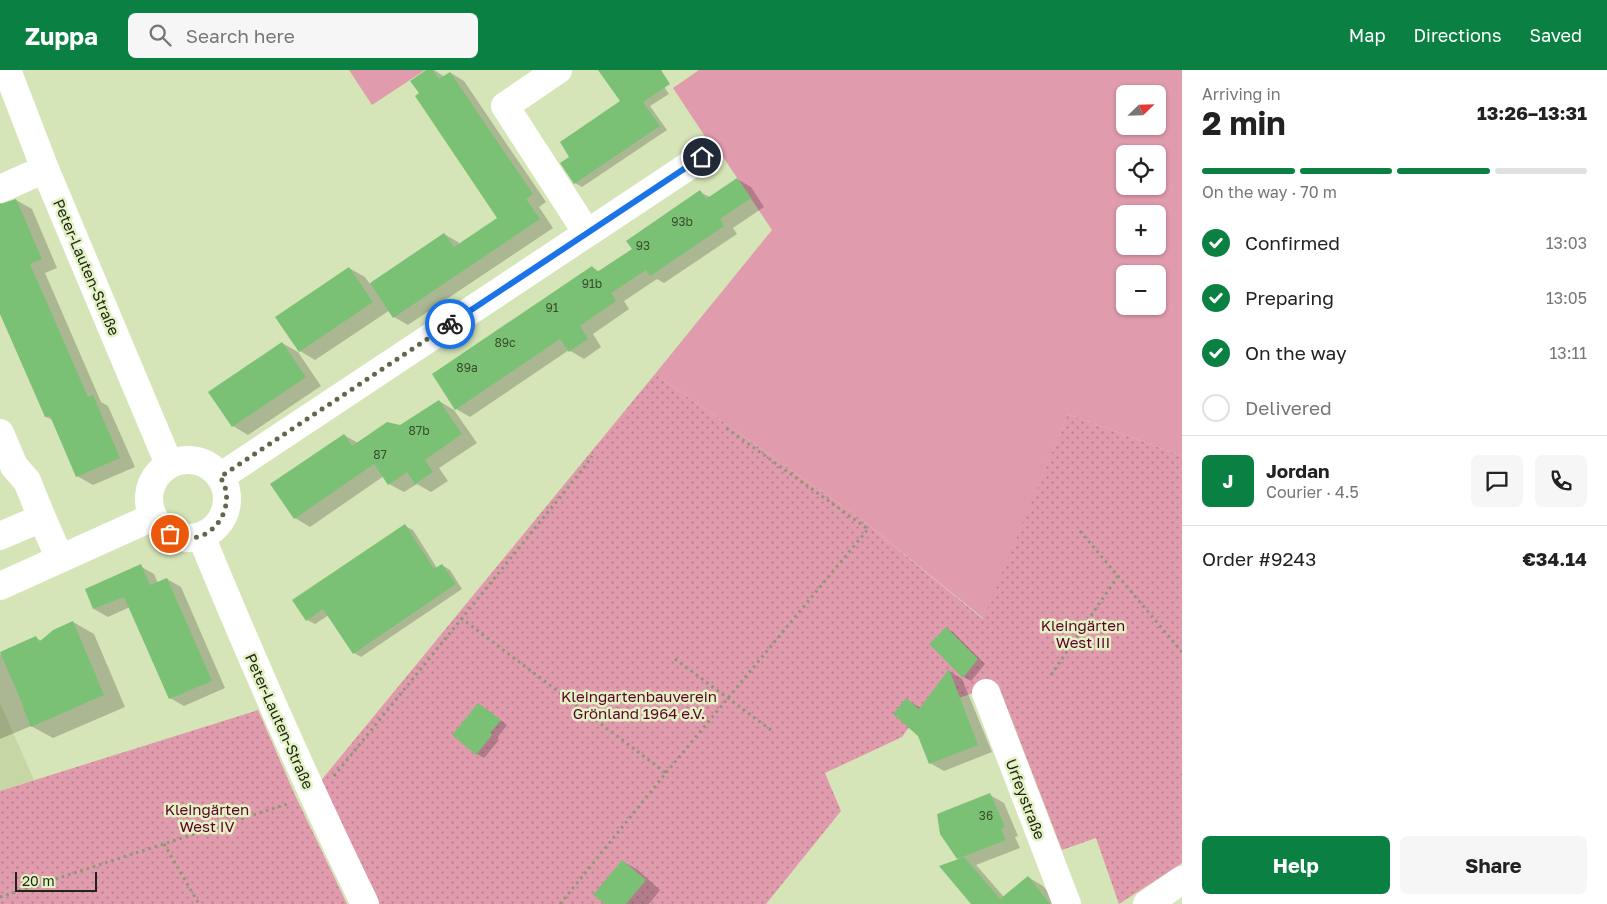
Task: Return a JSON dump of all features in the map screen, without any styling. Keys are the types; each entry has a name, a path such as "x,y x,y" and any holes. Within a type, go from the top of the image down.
{"street":[{"name":"Peter-Lauten-Straße","path":"7,70 45,169 169,464"},
{"path":"558,70 505,106 587,233"},
{"path":"220,477 702,157"},
{"path":"0,189 45,169"},
{"path":"0,433 14,466 27,481 60,559"},
{"path":"181,459 193,459 205,463 215,470 220,477 226,492 227,504 223,516 216,526 201,536 194,538 182,538 170,534 160,527 148,506 152,481 159,471 181,459"},
{"path":"0,586 153,517"},
{"path":"0,536 42,518"},
{"name":"Peter-Lauten-Straße","path":"201,536 260,677 365,904"},
{"name":"Urfeystraße","path":"986,693 1067,904"},
{"path":"1147,904 1182,880"}],"path":[{"path":"560,904 868,529 726,428"},
{"path":"0,897 314,796 326,785 592,456"},
{"path":"1080,531 1182,652"},
{"path":"1051,675 1118,576"},
{"path":"461,618 666,773"},
{"path":"675,658 771,730"},
{"path":"164,844 199,904"}],"shaded area":[{"path":"0,703 34,780 0,791"}],"green space":[{"path":"349,70 425,70 372,105"},
{"path":"699,70 1182,70 1182,456 1068,414 984,619 861,519 655,374 772,230 713,142 710,144 673,88"},
{"name":"Kleingartenbauverein Grönland 1964 e.V.","path":"655,374 861,519 983,619 1068,414 1182,456 1182,863 1119,904 1096,838 1062,850 998,684 920,712 902,737 825,773 841,811 766,904 378,904 319,783"},
{"name":"Kleingärten West IV","path":"258,710 295,795 347,904 0,904 0,791"}],"building":[{"path":"426,70 433,70 439,79 450,72 533,194 526,199 540,219 393,318 370,283 444,233 454,247 497,218 415,96 419,93 410,81"},
{"path":"598,70 661,70 670,84 643,102 660,126 574,184 560,163 569,157 560,142 620,101"},
{"path":"737,178 751,198 720,219 724,226 650,276 646,270 611,293 616,301 580,326 588,339 569,352 560,339 455,410 432,374 592,266 597,272 632,249 626,241 700,190 706,199"},
{"path":"16,199 42,259 30,264 88,397 93,395 120,458 76,477 50,416 45,417 0,314 0,204"},
{"path":"349,267 373,302 299,352 275,317"},
{"path":"282,342 306,377 232,427 208,392"},
{"path":"439,400 462,434 425,460 433,472 415,484 407,472 388,485 374,464 294,519 270,484 344,434 352,446 387,422 400,425"},
{"path":"405,524 434,569 442,564 456,584 353,654 323,609 306,621 292,600"},
{"path":"141,564 150,585 167,578 212,681 169,699 124,597 93,609 85,589"},
{"path":"73,621 104,695 31,727 0,652 36,636 39,642 53,630"},
{"path":"946,627 978,659 963,678 929,644"},
{"path":"949,669 978,745 929,764 918,736 893,714 906,698 919,709"},
{"path":"478,703 501,720 476,755 452,735"},
{"path":"990,793 1005,827 1001,829 1006,840 957,859 940,834 937,814"},
{"path":"964,857 1000,899 1028,876 1050,904 971,904 939,866"},
{"path":"622,860 646,880 626,904 605,904 593,895"}],"way so far":[{"path":"170,534 182,538 194,538 206,534 216,526 223,516 227,504 226,492 220,477 450,324"}],"route":[{"path":"450,324 702,157"}],"park label":[{"name":"Kleingärten West III","path":"1083,634"}]}
